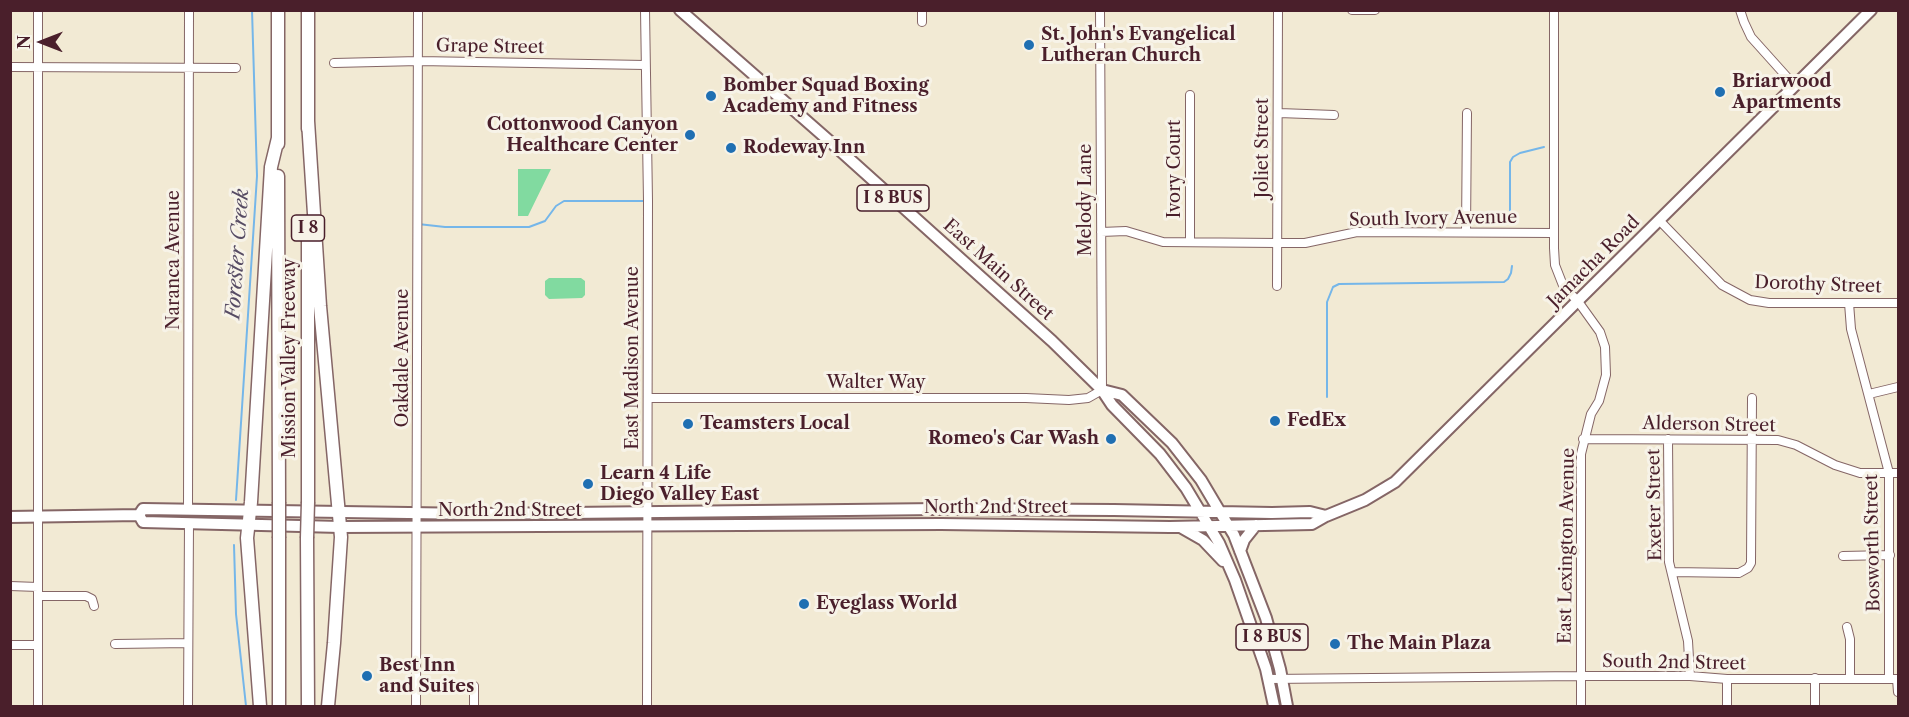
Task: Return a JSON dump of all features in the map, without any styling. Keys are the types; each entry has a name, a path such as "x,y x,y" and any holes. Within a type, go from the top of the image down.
{"highway":[{"name":"Mission Valley Freeway","path":"278,10 279,706"},
{"name":"Mission Valley Freeway","path":"308,10 308,706"},
{"path":"308,121 320,306 341,537 328,706"},
{"path":"260,706 247,538 271,167 278,138"}],"main road":[{"name":"East Main Street","path":"680,10 1052,341 1102,390 1112,405 1160,454 1200,511 1231,570 1254,631 1269,679 1274,706"},
{"name":"Jamacha Road","path":"1209,526 1312,524 1365,500 1395,482 1871,10"},
{"name":"East Main Street","path":"1102,390 1122,395 1172,443 1201,480 1228,525 1266,618 1287,706"},
{"path":"1169,512 1177,508 1182,498 1183,484"},
{"name":"North 2nd Street","path":"139,515 143,509 338,510 475,514 801,510 1200,511"},
{"path":"151,522 157,518 182,516 188,510"},
{"path":"775,526 789,514 801,510"},
{"path":"904,524 914,518 918,510"},
{"path":"189,523 196,517 226,516 233,511"},
{"path":"962,524 979,520 988,514 988,511"},
{"path":"990,525 999,518 1017,511"},
{"name":"Jamacha Road","path":"1200,511 1310,512 1326,516"},
{"name":"North 2nd Street","path":"10,517 139,515"},
{"name":"North 2nd Street","path":"139,515 143,522 340,527 904,524 1209,526"},
{"path":"1240,551 1244,540 1256,525"},
{"path":"1178,526 1203,540 1231,570"}],"street":[{"path":"38,10 38,706"},
{"name":"Naranca Avenue","path":"188,510 189,10"},
{"name":"Oakdale Avenue","path":"416,706 418,10"},
{"name":"East Madison Avenue","path":"645,10 648,197 648,706"},
{"path":"922,10 922,22"},
{"name":"Melody Lane","path":"1100,10 1102,390"},
{"name":"Joliet Street","path":"1277,286 1278,10"},
{"path":"1352,10 1375,10"},
{"name":"East Lexington Avenue","path":"1554,10 1554,258 1558,277 1564,288 1577,300 1600,332 1606,375 1599,401 1591,414 1583,439 1581,454 1581,706"},
{"path":"1740,10 1751,37 1795,87"},
{"name":"Grape Street","path":"334,63 419,61 645,65"},
{"path":"10,67 237,68"},
{"name":"Ivory Court","path":"1190,95 1190,242"},
{"path":"1279,113 1334,116"},
{"path":"1466,232 1467,113"},
{"name":"Dorothy Street","path":"1659,220 1722,285 1750,300 1769,303 1899,303"},
{"name":"South Ivory Avenue","path":"1101,232 1125,231 1163,242 1278,243 1305,243 1357,232 1554,233"},
{"name":"Bosworth Street","path":"1849,303 1851,329 1889,473 1895,679 1899,692"},
{"path":"1869,394 1899,387"},
{"name":"Walter Way","path":"648,398 1070,400 1088,398 1102,390"},
{"path":"1672,572 1739,573 1748,568 1751,563 1752,398"},
{"name":"Alderson Street","path":"1583,439 1778,440 1796,445 1826,462 1860,473 1899,473"},
{"name":"Exeter Street","path":"1668,439 1668,544 1688,641 1690,676"},
{"path":"188,706 189,523"},
{"path":"1843,556 1890,555"},
{"path":"10,586 38,587"},
{"path":"38,596 86,596 92,599 94,606"},
{"path":"1847,627 1850,639 1850,679"},
{"path":"115,644 188,643"},
{"path":"10,645 38,645"},
{"name":"South 2nd Street","path":"1269,679 1581,676 1895,679"},
{"path":"1815,678 1815,706"},
{"path":"1727,679 1727,706"},
{"path":"474,686 474,706"}],"green space":[{"path":"518,169 551,169 528,216 518,216"},
{"path":"549,278 581,278 585,281 585,295 582,298 549,299 545,295 545,281"}],"waterway":[{"name":"Forester Creek","path":"236,500 257,176 252,10"},
{"path":"1510,220 1510,162 1520,153 1544,147"},
{"path":"418,224 445,227 529,227 545,221 556,206 564,201 645,201"},
{"path":"1327,397 1327,302 1333,287 1339,284 1504,282 1508,279 1512,266"},
{"name":"Forester Creek","path":"234,545 236,614 246,706"}],"place":[{"name":"St. John's Evangelical Lutheran Church","path":"1029,45"},
{"name":"Briarwood Apartments","path":"1720,92"},
{"name":"Bomber Squad Boxing Academy and Fitness","path":"711,96"},
{"name":"Cottonwood Canyon Healthcare Center","path":"690,135"},
{"name":"Rodeway Inn","path":"731,148"},
{"name":"FedEx","path":"1275,421"},
{"name":"Teamsters Local","path":"688,424"},
{"name":"Romeo's Car Wash","path":"1111,439"},
{"name":"Learn 4 Life Diego Valley East","path":"588,484"},
{"name":"Eyeglass World","path":"804,604"},
{"name":"The Main Plaza","path":"1335,644"},
{"name":"Best Inn and Suites","path":"367,676"}]}
